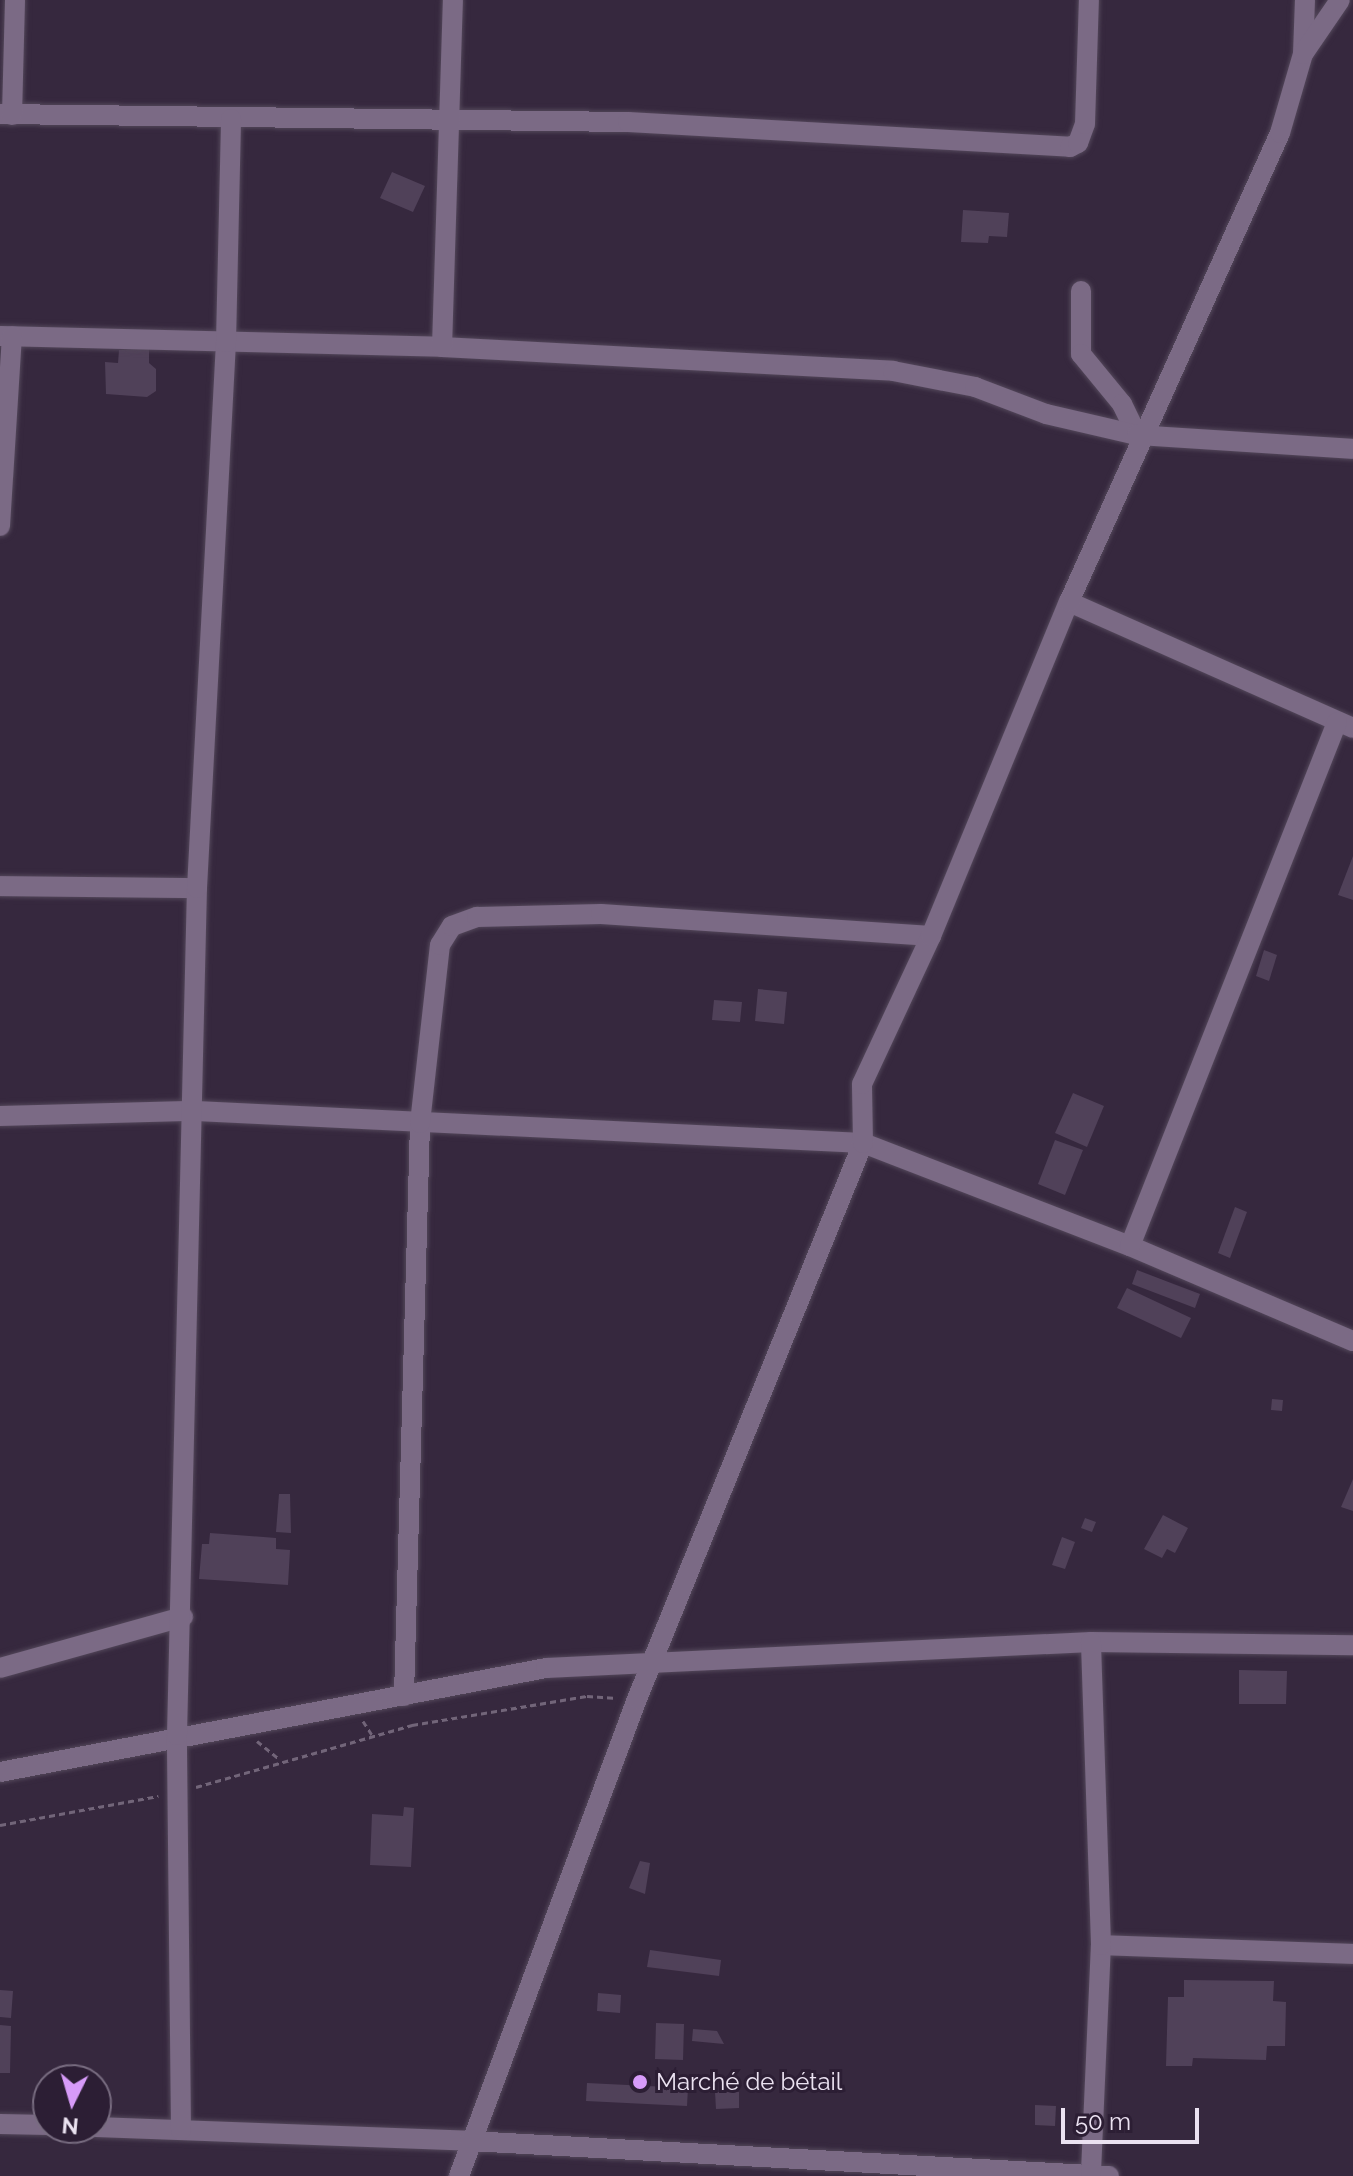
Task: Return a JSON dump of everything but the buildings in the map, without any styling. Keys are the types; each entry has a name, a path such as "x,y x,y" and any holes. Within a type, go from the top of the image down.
{"street":[{"path":"15,0 6,115 628,122 1070,147 1083,137 1085,124 1089,0"},
{"path":"442,347 453,0"},
{"path":"459,2176 637,1699 863,1143 862,1084 931,936 1069,602 1142,435 1280,133 1303,54 1305,0"},
{"path":"1303,54 1340,0"},
{"path":"181,2130 177,1735 183,1617 196,1111 197,888 226,342 231,119"},
{"path":"1081,291 1081,354 1122,404 1142,435"},
{"path":"0,526 6,336 442,347 893,371 975,387 1046,414 1142,435 1353,449"},
{"path":"1069,602 1345,725 1130,1246"},
{"path":"0,886 197,888"},
{"path":"404,1696 420,1123 440,945 452,926 477,917 601,914 931,936"},
{"path":"0,1116 196,1111 863,1143 1130,1246 1353,1341"},
{"path":"0,1668 183,1617"},
{"path":"112,2128 470,2141 1100,2174 1101,1945 1091,1642"},
{"path":"0,1772 177,1735 546,1668 1091,1642 1353,1645"},
{"path":"1101,1945 1353,1954"},
{"path":"0,2124 32,2125"}],"path":[{"path":"0,1825 178,1793 279,1759 412,1725 587,1696 637,1699"}],"place":[{"name":"Marché de bétail","path":"640,2082"}]}
